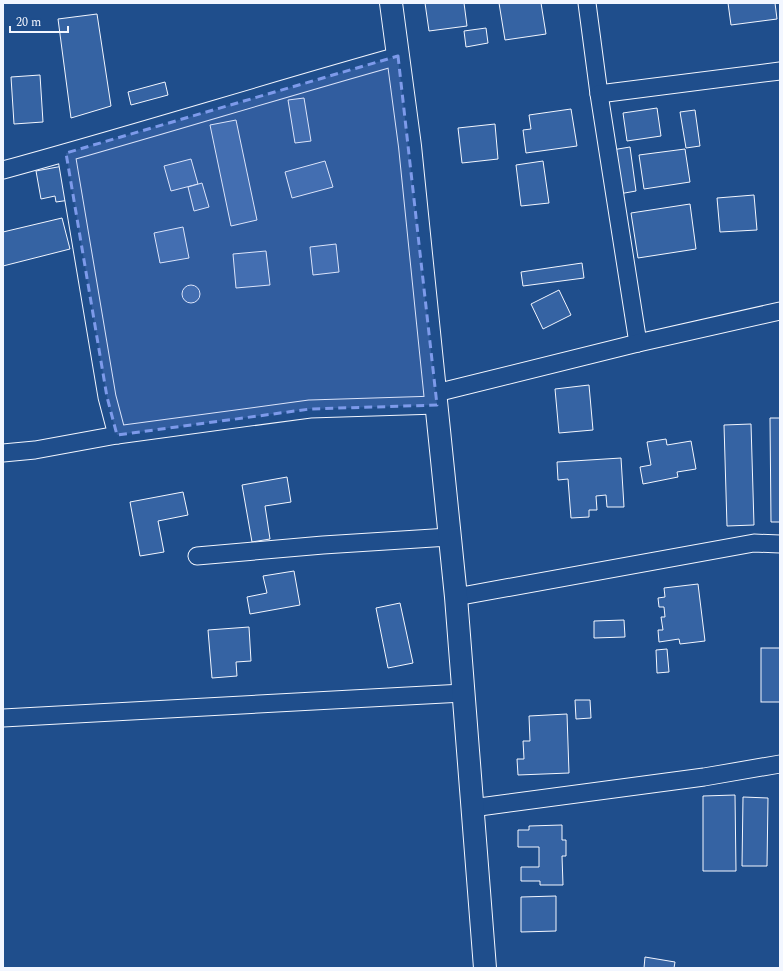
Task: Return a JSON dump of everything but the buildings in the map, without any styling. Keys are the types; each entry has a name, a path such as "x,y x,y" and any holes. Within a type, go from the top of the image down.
{"street":[{"path":"391,3 410,146 456,597 486,968"},
{"path":"587,3 598,94 638,343"},
{"path":"3,170 66,153 293,85 398,56"},
{"path":"598,94 780,73"},
{"path":"66,153 107,397 117,435"},
{"path":"3,454 35,450 117,435 310,410 436,399 638,343 780,311"},
{"path":"196,556 323,545 449,537"},
{"path":"456,597 754,543 780,544"},
{"path":"3,718 463,693"},
{"path":"472,808 696,778 780,764"}],"highlighted area":[{"path":"398,56 437,405 310,409 117,435 107,397 66,153"}]}
